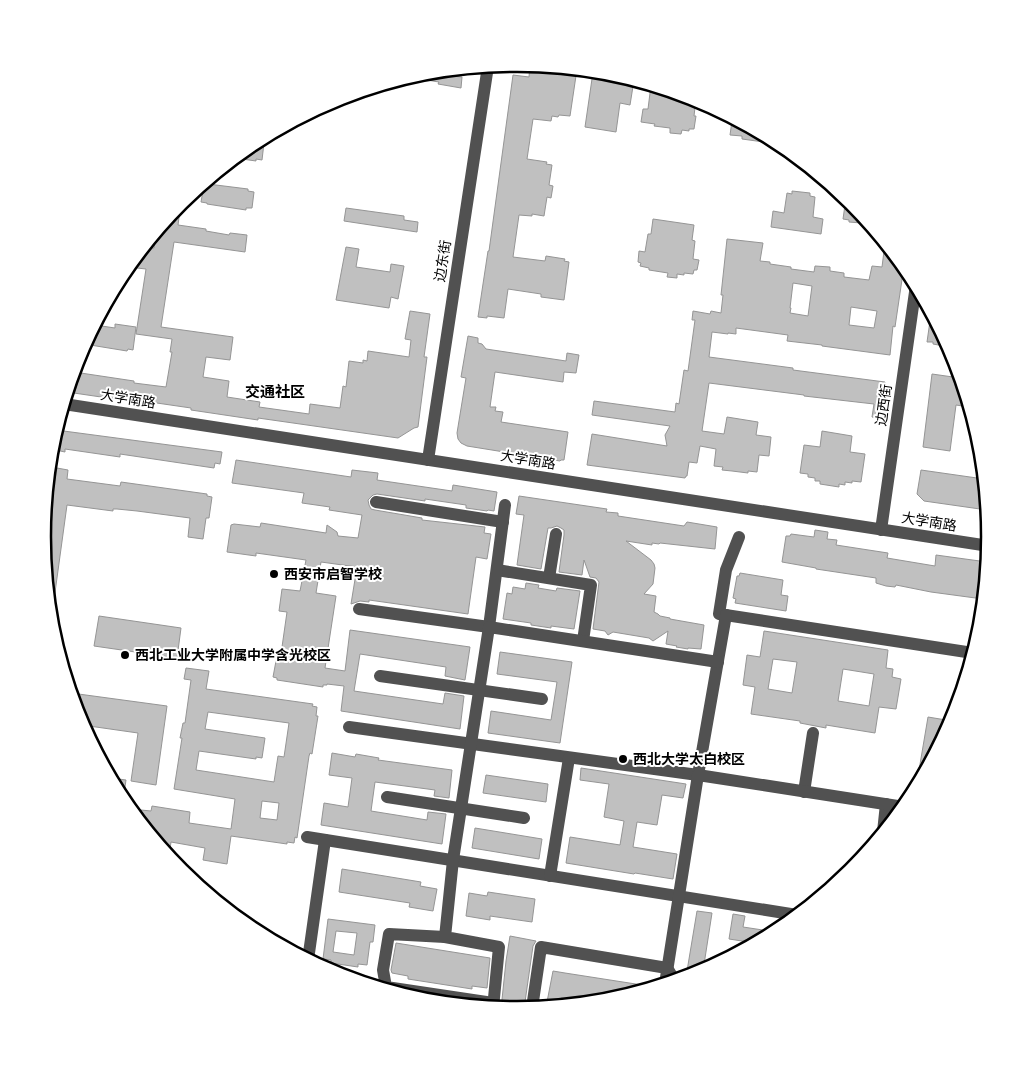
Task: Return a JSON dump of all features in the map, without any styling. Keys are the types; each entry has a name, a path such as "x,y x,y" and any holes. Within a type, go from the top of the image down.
{"street":[{"name":"边东街","path":"428,460 487,73"},
{"name":"边西街","path":"881,530 914,298"},
{"name":"大学南路","path":"70,405 981,545"},
{"path":"376,502 503,522"},
{"path":"445,937 453,860 489,627 505,505"},
{"path":"549,578 556,534"},
{"path":"739,537 726,570 719,614 966,652"},
{"path":"496,570 591,585 583,641"},
{"path":"359,609 718,662"},
{"path":"666,977 726,615"},
{"path":"380,676 542,699"},
{"path":"349,727 698,775 895,805"},
{"path":"804,792 813,733"},
{"path":"550,876 569,758"},
{"path":"387,797 524,818"},
{"path":"884,820 886,804"},
{"path":"307,837 787,913"},
{"path":"309,952 325,840"},
{"path":"385,982 383,970 389,934 445,937 499,946 493,1000"},
{"path":"533,1000 541,947 667,968 671,975"}],"building":[{"path":"529,72 576,76 570,116 552,116 551,121 533,119 527,159 547,162 546,164 552,165 549,185 553,186 551,198 547,197 544,216 532,214 532,216 519,215 513,257 545,261 546,256 565,259 564,261 569,262 564,300 508,289 504,318 478,317 513,75 529,77"},
{"path":"454,76 462,77 461,88 438,84 439,82 429,80"},
{"path":"592,79 633,87 630,105 620,103 616,132 585,127"},
{"path":"650,92 694,107 694,116 696,116 694,129 689,129 689,131 682,130 681,134 670,133 670,128 641,122 643,109 648,109"},
{"path":"731,125 760,142 742,139 742,136 730,135"},
{"path":"264,147 262,160 256,159 256,161 245,159"},
{"path":"213,185 248,189 248,191 254,192 252,208 246,208 246,210 201,202 202,194"},
{"path":"792,191 810,193 810,196 815,197 813,217 823,219 821,234 771,227 773,211 784,213 787,193 792,194"},
{"path":"346,208 404,216 404,220 418,222 417,232 344,221"},
{"path":"845,208 858,223 849,222 849,220 843,219"},
{"path":"179,217 178,225 229,235 230,233 247,235 245,252 174,242 161,327 233,337 230,360 206,357 203,377 229,381 227,397 260,402 259,407 309,414 310,404 340,408 343,386 346,387 349,361 363,363 363,360 367,361 368,351 409,357 411,340 405,339 410,311 430,314 424,357 427,357 418,427 398,438 258,418 258,420 143,401 142,403 74,393 81,373 166,387 172,352 170,352 172,339 136,334 146,269 137,268 152,248 154,248"},
{"path":"653,219 694,225 692,240 695,241 693,259 699,260 697,270 694,270 693,274 677,274 677,278 667,277 668,273 649,270 649,268 640,266 641,263 638,262 639,251 645,252 648,234 651,234"},
{"path":"727,239 763,243 760,261 770,262 770,264 814,272 815,266 830,267 830,271 844,273 844,277 869,280 872,266 882,267 884,253 902,278 895,327 893,326 890,355 787,341 788,335 736,328 736,334 712,332 709,357 885,382 881,419 872,417 874,404 709,383 702,431 724,434 727,417 758,422 756,435 771,437 769,456 759,455 757,472 748,471 748,473 722,470 723,467 714,466 716,449 700,446 697,463 689,462 685,478 587,465 592,434 667,446 665,435 670,426 592,415 594,401 675,412 676,403 679,404 684,370 688,371 695,320 692,320 693,311 710,314 711,311 721,313 723,295 721,295","holes":["793,283 812,286 808,316 790,313","851,307 877,311 874,328 849,325"]},
{"path":"346,247 359,249 356,267 390,272 391,264 404,266 398,299 391,297 389,308 336,300"},
{"path":"115,324 136,327 133,350 128,349 127,351 93,345 102,326 115,328"},
{"path":"929,325 939,345 927,342"},
{"path":"468,336 478,338 478,343 482,344 486,349 566,361 567,353 579,355 576,373 564,372 563,382 495,372 490,407 496,407 495,411 503,412 501,422 568,432 564,460 560,461 467,446 461,443 457,433 466,378 461,377"},
{"path":"932,374 952,377 962,406 956,405 950,451 923,447"},
{"path":"64,431 222,452 220,464 215,463 214,468 120,454 120,457 65,449 65,452 59,451"},
{"path":"822,431 852,436 850,452 865,454 861,482 845,482 845,485 839,484 839,487 820,484 820,481 815,481 815,478 808,477 808,474 800,473 804,445 820,447"},
{"path":"236,460 351,477 352,470 378,473 377,480 452,491 453,485 497,492 494,511 466,508 466,505 425,499 425,501 377,494 368,500 371,509 375,510 422,518 422,520 485,527 484,533 491,534 487,559 476,557 468,614 369,600 369,602 360,601 351,604 357,567 321,562 316,593 336,596 325,668 345,671 350,630 470,647 465,680 445,676 446,667 360,654 354,691 443,704 445,693 464,696 460,729 341,711 344,686 327,684 323,685 323,687 277,680 277,678 273,677 276,661 280,661 287,612 279,611 282,589 300,591 306,560 256,553 256,556 227,552 231,525 260,527 261,523 326,533 327,525 337,532 338,536 358,538 362,515 329,510 330,507 302,503 304,493 232,483"},
{"path":"57,468 68,470 67,479 120,486 121,482 207,494 207,496 212,497 203,539 188,537 190,518 67,505 55,594 51,536"},
{"path":"921,470 977,478 980,509 924,501 917,494"},
{"path":"519,496 607,509 606,512 618,513 618,516 684,526 687,522 717,527 715,549 660,543 652,543 652,545 626,541 654,564 653,584 644,594 656,596 654,612 670,619 704,625 701,649 688,649 666,644 668,631 653,641 649,638 613,632 608,635 605,631 593,629 599,582 596,578 590,577 584,560 582,575 559,572 564,530 557,526 548,528 541,569 517,565 524,515 516,514"},
{"path":"815,530 828,532 827,539 837,540 836,545 888,553 887,558 935,566 936,555 980,561 977,598 896,585 895,587 886,586 876,583 876,578 782,562 786,536 791,534 814,537"},
{"path":"740,573 783,580 781,595 788,596 786,611 735,603 736,599 733,598 737,576"},
{"path":"526,583 539,585 538,588 556,591 557,588 580,591 574,629 551,626 551,628 503,619 507,593 512,594 513,587 525,589"},
{"path":"99,616 181,628 177,658 94,646"},
{"path":"764,631 888,650 886,668 893,669 892,677 901,679 896,709 879,707 875,733 826,725 826,728 800,723 800,721 751,714 755,687 743,685 747,655 760,657","holes":["773,659 797,662 792,693 768,689","843,669 874,674 869,706 838,701"]},
{"path":"500,652 572,662 560,743 488,733 491,711 551,720 557,682 497,674"},
{"path":"186,668 209,671 206,689 313,704 312,706 317,707 316,716 318,716 312,754 310,753 309,756 297,838 295,837 294,843 287,842 287,844 231,836 227,864 203,860 205,848 171,842 170,847 141,811 151,811 152,806 190,812 189,823 231,829 235,799 174,789 182,738 180,738 183,723 185,723 191,680 184,679","holes":["208,712 289,723 284,757 278,756 274,782 196,770 199,751 256,759 256,757 262,758 265,738 205,729","262,801 279,803 277,820 260,818"]},
{"path":"79,694 167,706 156,785 131,781 138,733 92,726"},
{"path":"928,717 943,719 933,742 920,766"},
{"path":"332,753 355,757 356,754 379,758 378,760 452,770 449,798 434,796 435,790 375,782 371,811 427,820 428,812 446,814 442,844 321,825 324,803 348,807 352,778 329,775"},
{"path":"581,768 686,784 683,798 662,795 657,825 637,822 633,847 677,854 673,879 566,863 570,837 620,845 624,821 604,817 609,784 580,780"},
{"path":"486,775 548,784 546,802 483,793"},
{"path":"120,779 126,780 125,787"},
{"path":"475,828 542,839 539,859 472,848"},
{"path":"342,869 421,882 420,886 437,889 433,911 409,907 410,903 339,892"},
{"path":"488,892 535,899 532,922 490,916 490,920 466,916 469,893 487,896"},
{"path":"697,911 712,913 705,961 687,968"},
{"path":"733,914 745,916 743,927 763,930 744,941 729,939"},
{"path":"328,919 375,925 373,942 370,942 367,965 358,964 358,967 332,963 331,960 323,959","holes":["336,931 357,933 354,955 333,952"]},
{"path":"510,936 536,941 533,946 525,1001 502,1001"},
{"path":"396,943 490,958 487,988 472,986 472,989 408,979 408,976 392,973"},
{"path":"553,971 638,984 607,992 547,1000"}],"place":[{"name":"西安市启智学校","path":"274,574"},
{"name":"西北工业大学附属中学含光校区","path":"125,655"},
{"name":"西北大学太白校区","path":"623,759"}],"district":[{"name":"交通社区","path":"275,392"}]}
